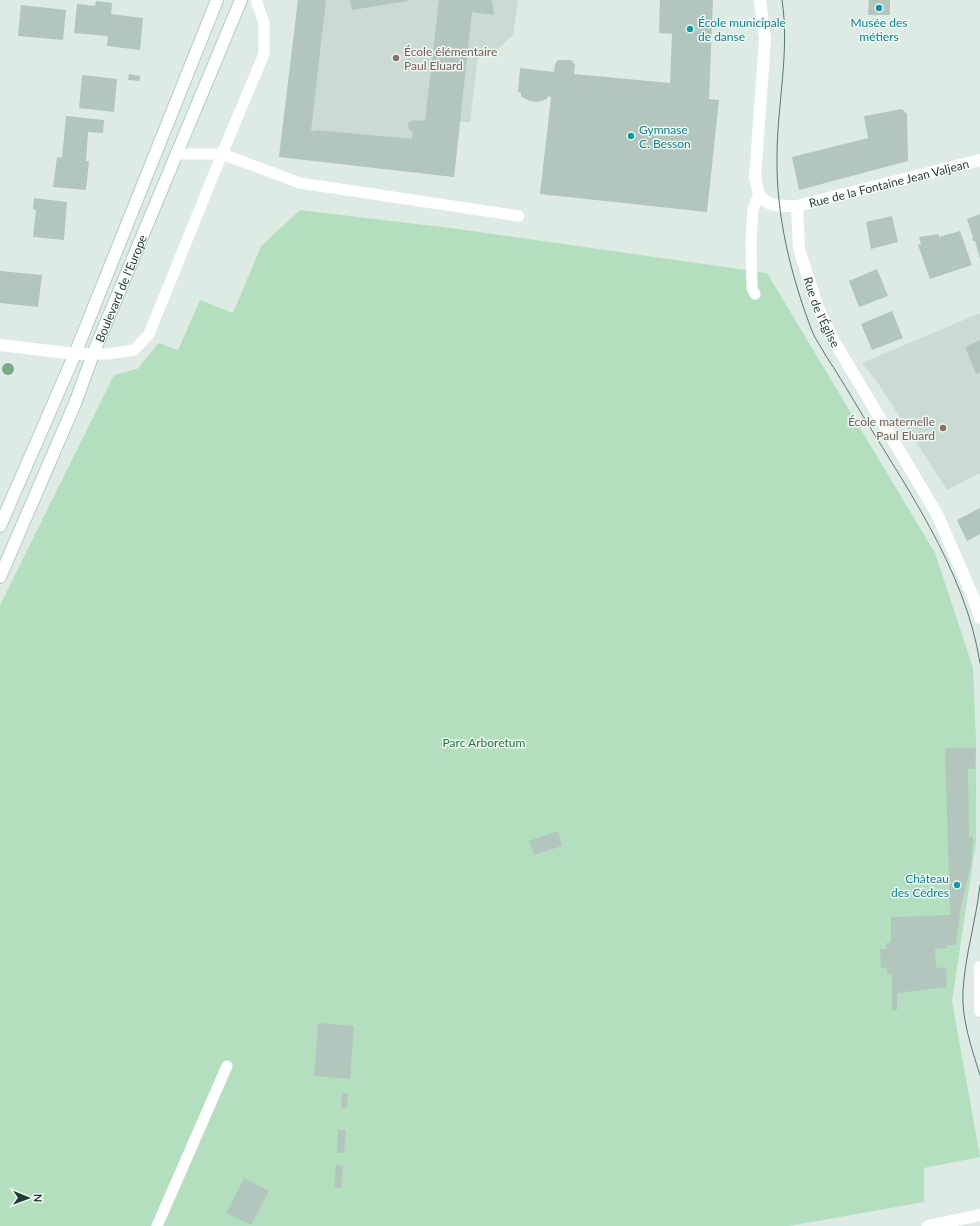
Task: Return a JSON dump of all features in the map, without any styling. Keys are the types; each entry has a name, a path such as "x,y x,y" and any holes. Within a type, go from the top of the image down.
{"main road":[{"name":"Boulevard de l'Europe","path":"0,526 75,354 217,0"},
{"name":"Boulevard de l'Europe","path":"0,577 76,401 93,354 241,0"},
{"path":"760,0 765,39 755,178 760,194 767,202 779,206 797,206"},
{"name":"Rue de la Fontaine Jean Valjean","path":"797,206 980,160"},
{"name":"Rue de l'Église","path":"797,206 799,249 818,308 834,341 938,514 974,598 980,618"},
{"path":"0,345 75,354 93,354"},
{"path":"980,967 980,1011"},
{"path":"928,1226 980,1215"}],"lane":[{"path":"93,354 108,354 134,350 149,334 264,54 264,24 256,0"},
{"path":"177,154 222,154 300,183 520,216"},
{"path":"755,294 752,288 753,209 760,194"},
{"path":"157,1226 227,1066"}],"shaded area":[{"path":"298,0 518,0 513,35 495,52 479,50 470,122 460,122 454,177 279,157"},
{"name":"École maternelle Paul Eluard","path":"980,313 980,473 947,490 878,383 862,363"}],"green space":[{"name":"Parc Arboretum","path":"300,210 458,229 767,273 935,553 973,668 976,739 976,842 952,1001 980,1157 924,1168 924,1202 789,1226 0,1226 0,605 114,375 137,369 159,343 178,350 200,300 233,313 261,246"}],"building":[{"path":"298,0 326,0 311,131 315,130 412,139 413,132 409,129 408,123 414,120 425,121 439,0 492,0 494,15 472,12 454,177 279,157"},
{"path":"350,0 408,0 408,1 352,10"},
{"name":"Gymnase C. Besson","path":"660,0 713,0 709,99 719,100 707,212 540,194 551,97 548,96 547,99 538,102 530,101 521,97 521,93 518,92 520,68 554,72 555,64 558,60 571,60 575,65 574,74 670,83 672,34 659,33"},
{"name":"Musée des métiers","path":"869,0 890,0 890,15 868,15"},
{"path":"96,1 112,3 111,14 143,18 140,50 107,46 108,36 74,33 77,4 95,6"},
{"path":"21,5 66,10 63,40 18,36"},
{"path":"129,74 140,76 140,81 128,80"},
{"path":"82,75 117,79 114,112 79,108"},
{"path":"902,109 907,114 908,161 799,190 792,157 868,138 864,116"},
{"path":"66,116 104,120 103,133 88,132 86,161 89,161 86,190 53,187 57,157 62,158"},
{"path":"34,198 67,202 64,240 33,237 36,210 33,209"},
{"path":"980,214 980,259 967,219"},
{"path":"892,216 898,242 871,249 866,222"},
{"path":"960,231 972,265 930,279 918,245 921,244 919,237 939,234 939,237"},
{"path":"877,269 888,296 859,307 849,281"},
{"path":"0,271 42,275 38,307 0,303"},
{"path":"892,311 903,338 872,350 861,324"},
{"path":"980,340 980,372 976,374 965,347"},
{"path":"980,508 980,534 967,541 957,520"},
{"name":"Château des Cèdres","path":"945,748 976,748 975,769 968,769 969,837 973,837 971,864 961,906 956,945 946,945 947,948 935,949 936,968 946,967 947,987 897,993 897,1010 892,1011 892,974 887,974 887,968 881,968 880,949 886,949 886,943 891,943 891,917 950,915"},
{"path":"558,831 562,846 534,855 529,841"},
{"path":"318,1023 354,1026 350,1079 314,1076"},
{"path":"342,1093 348,1093 347,1108 341,1107"},
{"path":"338,1130 346,1130 344,1153 337,1153"},
{"path":"336,1165 343,1166 341,1188 334,1188"},
{"path":"244,1178 269,1191 251,1225 226,1213"}],"tram line":[{"path":"782,0 785,39 778,137 777,179 782,223 791,267 804,310 815,337 930,527 946,560 961,594 972,628 980,663"},
{"path":"980,885 966,964 963,991 965,1022 980,1075"}],"place":[{"name":"Musée des métiers","path":"879,8"},
{"name":"École municipale de danse","path":"690,29"},
{"name":"École élémentaire Paul Eluard","path":"396,58"},
{"name":"Gymnase C. Besson","path":"631,136"},
{"name":"École maternelle Paul Eluard","path":"943,428"},
{"name":"Château des Cèdres","path":"957,885"}]}
